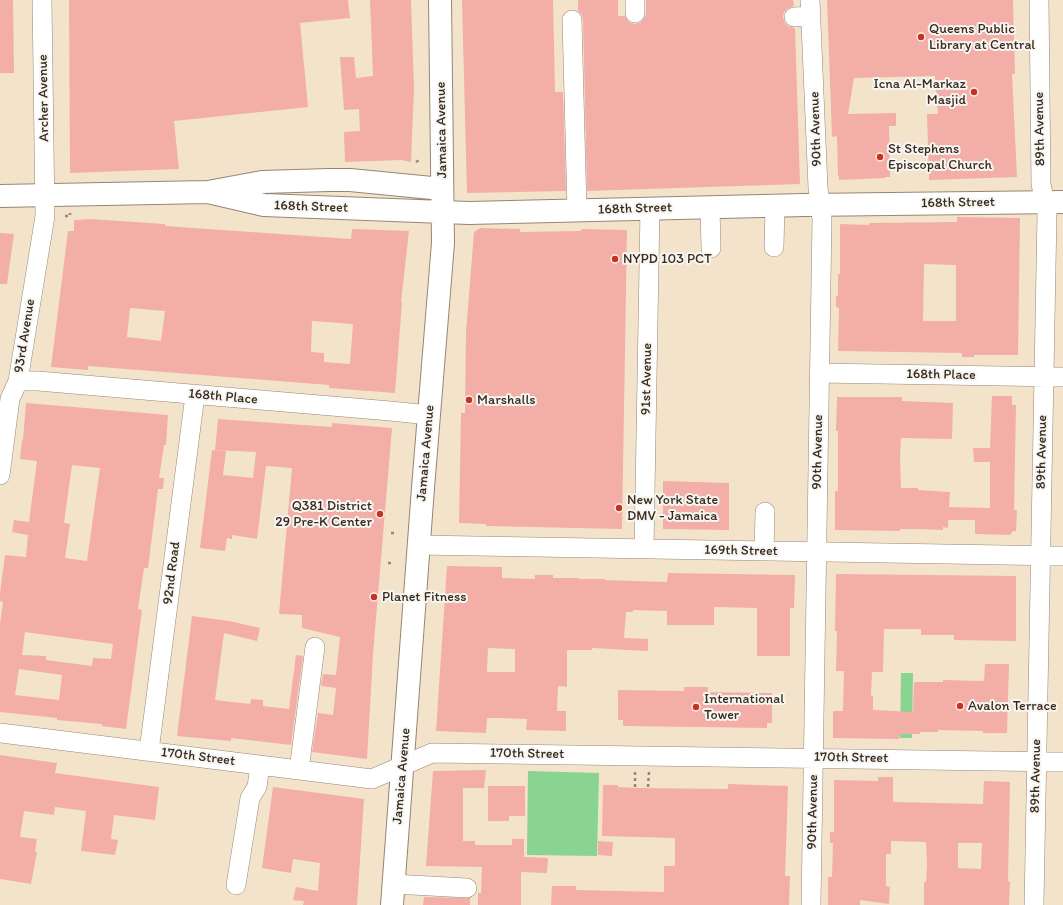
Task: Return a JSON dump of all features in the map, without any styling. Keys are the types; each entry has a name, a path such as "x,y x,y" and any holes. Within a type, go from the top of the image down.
{"main road":[{"name":"Jamaica Avenue","path":"392,894 418,545 443,243 440,0"},
{"name":"168th Street","path":"0,196 208,192 262,182 330,180 350,180 442,189"},
{"name":"168th Street","path":"208,192 264,206 469,213 775,205 1054,202"}],"street":[{"name":"Archer Avenue","path":"42,0 44,196"},
{"name":"89th Avenue","path":"1034,905 1047,214 1054,202 1041,184 1039,0"},
{"name":"90th Avenue","path":"805,11 818,188 822,218 811,905"},
{"path":"572,20 577,210"},
{"name":"93rd Avenue","path":"0,475 10,399 18,381 45,216 44,196"},
{"path":"774,247 775,205"},
{"path":"710,207 711,248"},
{"name":"91st Avenue","path":"644,549 650,208"},
{"name":"168th Place","path":"819,373 1063,377"},
{"name":"168th Place","path":"18,381 38,381 429,415"},
{"name":"92nd Road","path":"149,751 195,395"},
{"path":"764,551 765,512"},
{"name":"169th Street","path":"418,545 1063,556"},
{"path":"299,770 315,647"},
{"name":"170th Street","path":"0,733 372,779 432,753 1063,762"},
{"path":"236,885 250,798 257,787 260,765"},
{"path":"392,894 467,888"}],"path":[{"path":"416,162 421,159"},
{"path":"65,216 70,216 70,212"},
{"path":"391,533 397,533"},
{"path":"388,563 394,563"},
{"path":"635,771 635,787"},
{"path":"648,787 649,771"}],"green space":[{"path":"901,673 913,673 912,738 900,738"},
{"path":"528,771 599,773 597,856 527,855"}],"building":[{"path":"0,0 13,0 14,73 0,73"},
{"path":"69,0 348,0 350,18 300,23 308,107 174,121 179,169 70,173"},
{"path":"370,0 411,0 414,88 411,162 401,160 345,162 344,132 360,131 359,109 344,110 340,57 354,57 356,78 373,76"},
{"path":"462,0 553,0 555,92 563,92 566,191 467,193"},
{"path":"578,0 618,0 618,16 625,16 629,22 635,24 641,22 646,15 646,0 793,0 794,6 788,8 784,12 783,17 785,23 789,27 795,28 800,184 587,191 583,20 582,15 578,11"},
{"path":"827,0 1013,0 1015,74 1012,74 1017,177 929,180 927,114 938,114 935,76 854,78 848,114 896,113 896,126 889,126 890,177 839,180 837,136 832,137"},
{"path":"957,217 1020,218 1018,355 974,355 974,357 962,357 962,353 838,351 839,308 836,307 836,296 838,296 838,274 840,274 840,224 869,225 869,223 957,222","holes":["924,264 956,265 956,321 923,321"]},
{"path":"90,219 165,224 165,226 351,239 352,229 409,231 401,302 395,393 329,388 329,385 88,366 88,370 51,367 68,231 74,231 74,220","holes":["130,308 165,311 161,341 127,337","312,321 353,324 350,364 324,362 324,353 311,352"]},
{"path":"480,228 520,229 520,232 581,231 581,229 627,230 622,529 486,526 486,524 459,523 461,413 465,413 466,332 474,232"},
{"path":"0,233 14,234 7,284 0,284"},
{"path":"992,396 1012,396 1012,405 1016,405 1014,510 1017,510 1016,531 1013,531 1010,535 975,534 975,520 948,520 948,528 943,527 943,530 835,530 835,491 838,491 838,431 836,431 837,397 902,397 902,401 953,403 952,439 901,438 901,488 918,488 918,490 950,492 949,507 990,508 990,462 974,462 973,448 990,448"},
{"path":"26,403 168,415 166,445 164,445 159,478 164,478 163,489 158,489 148,568 144,568 138,609 142,610 126,729 102,726 102,724 57,720 57,718 0,712 0,624 3,602 0,601 0,593 5,555 26,557 28,535 12,532 14,520 29,522 37,461 20,459","holes":["72,465 100,468 87,561 65,558 70,524 64,523","25,632 113,644 111,659 93,658 92,666 46,660 46,656 22,655","19,669 62,675 59,700 15,695"]},
{"path":"218,419 332,427 332,423 392,428 373,654 367,759 312,752 318,713 333,715 336,688 321,686 323,674 336,675 340,637 302,628 302,615 279,614 292,468 266,466 257,539 232,535 232,539 227,538 225,551 200,548 212,450 226,451 223,475 253,478 256,452 215,450"},
{"path":"663,481 729,483 729,530 663,529"},
{"path":"447,566 502,567 502,578 535,579 535,575 553,575 553,578 667,582 668,573 795,575 794,608 790,608 790,656 757,656 757,608 714,607 714,625 667,625 667,611 633,610 633,612 626,612 624,638 648,639 648,651 592,648 592,650 567,650 567,687 558,686 557,711 566,711 566,731 526,730 527,719 487,718 486,733 436,731","holes":["488,648 515,649 515,672 487,672"]},
{"path":"836,574 1016,576 1016,641 954,640 954,635 921,635 921,629 884,629 883,672 872,672 871,696 873,696 873,710 913,712 914,682 943,682 943,680 984,681 985,664 1009,664 1007,733 938,730 938,732 920,732 920,734 900,734 899,739 833,738 833,711 843,711 844,671 836,671"},
{"path":"192,616 229,621 260,628 257,641 224,633 215,700 250,704 251,699 263,700 263,706 289,709 296,655 303,656 291,745 231,738 231,741 177,736"},
{"name":"International Tower","path":"684,687 708,687 708,692 772,693 772,723 767,723 767,728 623,726 623,720 618,720 618,690 684,691"},
{"path":"0,755 57,763 55,773 159,787 155,820 114,815 111,839 118,840 115,855 81,851 86,811 55,807 54,815 24,811 20,837 37,839 35,852 37,852 31,884 0,879"},
{"path":"486,770 484,788 463,788 463,841 475,841 475,845 512,845 512,839 524,839 524,857 548,858 547,873 521,872 521,905 478,905 478,893 481,893 482,867 426,866 433,771"},
{"path":"878,777 893,777 893,802 983,804 984,781 1010,782 1009,905 924,905 924,882 926,882 927,864 926,842 891,841 891,854 886,854 886,886 890,887 889,904 860,900 860,905 828,905 828,877 832,877 833,843 830,843 830,832 834,832 834,780 878,781","holes":["958,843 982,843 981,869 958,868"]},
{"path":"728,784 788,786 785,876 790,876 789,905 551,905 552,886 576,886 576,890 664,892 664,866 675,866 675,838 602,836 603,785 618,785 618,787 639,788 728,789"},
{"path":"488,786 525,786 525,816 509,816 509,821 488,821"},
{"path":"273,787 364,799 357,905 303,905 304,901 293,900 296,887 318,891 320,863 293,859 291,873 262,868"},
{"path":"598,841 613,842 612,856 598,855"},
{"path":"424,897 470,898 470,905 423,905"}],"place":[{"name":"Queens Public Library at Central","path":"921,37"},
{"name":"Icna Al-Markaz Masjid","path":"974,92"},
{"name":"St Stephens Episcopal Church","path":"880,157"},
{"name":"NYPD 103 PCT","path":"615,259"},
{"name":"Marshalls","path":"469,400"},
{"name":"New York State DMV - Jamaica","path":"619,508"},
{"name":"Q381 District 29 Pre-K Center","path":"380,514"},
{"name":"Planet Fitness","path":"374,597"},
{"name":"Avalon Terrace","path":"960,706"},
{"name":"International Tower","path":"696,707"}]}
